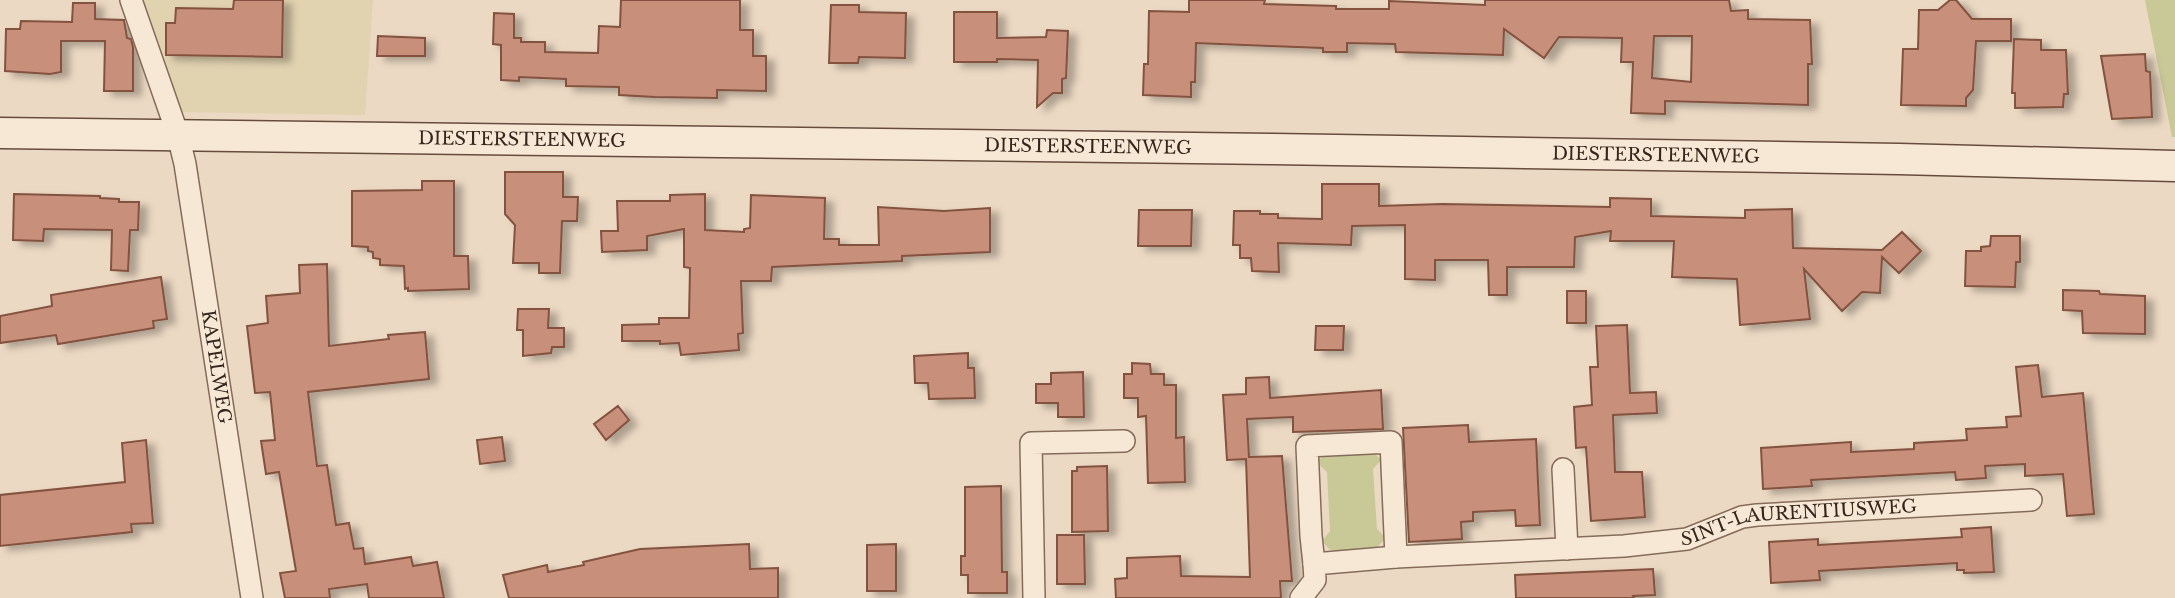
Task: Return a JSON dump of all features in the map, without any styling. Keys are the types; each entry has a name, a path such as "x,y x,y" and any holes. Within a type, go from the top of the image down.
{"main road":[{"name":"DIESTERSTEENWEG","path":"0,133 1273,149 2175,166"}],"street":[{"name":"KAPELWEG","path":"131,0 178,135 185,164 252,598"},
{"path":"1034,598 1031,443 1124,441"},
{"path":"1301,598 1315,580 1307,446 1391,442 1396,557"},
{"path":"1563,469 1567,549"},
{"name":"SINT-LAURENTIUSWEG","path":"1314,564 1687,539 1742,517 1757,515 2031,500"}],"shaded area":[{"path":"138,0 373,0 365,115 181,112"},
{"path":"2145,0 2175,0 2175,137 2172,137"},
{"path":"1372,451 1381,460 1373,469 1377,529 1386,538 1375,549 1329,549 1322,541 1330,531 1327,472 1316,462 1327,453"}],"building":[{"path":"234,0 283,0 282,57 166,55 166,23 175,23 176,8 233,9"},
{"path":"621,0 740,0 740,30 753,30 753,56 766,56 766,91 717,90 717,98 655,97 619,95 619,87 566,86 566,79 519,77 519,81 501,80 501,45 493,44 494,13 514,14 514,38 521,38 521,42 545,42 545,52 598,53 599,26 620,27"},
{"path":"1189,0 1265,0 1264,4 1336,6 1336,9 1389,9 1389,1 1485,5 1485,0 1729,0 1731,11 1748,10 1748,19 1810,20 1812,64 1808,64 1808,105 1665,101 1665,114 1631,113 1633,62 1621,62 1622,38 1559,37 1544,58 1504,29 1503,55 1396,52 1395,44 1347,43 1347,52 1323,52 1323,48 1196,43 1195,82 1191,82 1191,97 1143,95 1144,64 1148,64 1149,11 1189,12","holes":["1654,36 1692,36 1691,82 1652,78"]},
{"path":"1950,0 1956,0 1972,19 2011,19 2011,41 1976,41 1973,90 1966,98 1966,106 1901,105 1903,49 1918,49 1919,10 1938,10"},
{"path":"73,3 95,3 95,19 124,20 127,38 131,39 133,47 133,91 104,91 105,41 61,41 61,72 50,74 5,71 6,29 20,29 21,21 72,22"},
{"path":"831,5 859,5 859,12 906,13 905,58 859,57 858,63 829,63"},
{"path":"954,12 997,12 997,38 1046,37 1047,30 1068,31 1066,78 1062,79 1062,93 1053,93 1037,107 1038,60 954,62"},
{"path":"378,36 425,38 425,56 377,56"},
{"path":"2014,39 2041,40 2041,50 2066,50 2068,94 2064,94 2063,107 2015,108 2015,93 2012,93"},
{"path":"2145,54 2146,71 2150,72 2152,117 2112,119 2101,56"},
{"path":"505,172 563,172 563,197 578,197 577,221 562,221 560,273 539,273 539,263 513,263 515,225 505,214"},
{"path":"422,181 454,181 454,256 468,256 469,289 408,291 408,288 405,289 404,266 380,265 380,259 373,258 373,252 368,251 368,247 352,246 352,191 422,190"},
{"path":"1322,184 1379,184 1379,206 1442,204 1610,207 1610,198 1651,199 1651,216 1745,218 1745,210 1792,209 1793,248 1882,250 1902,232 1921,251 1899,273 1882,257 1880,293 1862,292 1842,311 1804,269 1810,319 1740,325 1737,279 1672,277 1674,241 1610,241 1611,231 1575,237 1574,267 1507,267 1507,295 1489,295 1488,260 1435,260 1435,280 1405,279 1405,225 1352,226 1351,245 1278,243 1279,272 1252,271 1251,258 1240,258 1240,245 1233,245 1234,211 1260,211 1260,214 1278,214 1278,218 1322,219"},
{"path":"14,194 100,196 119,199 119,202 139,202 138,230 130,230 128,271 111,270 112,230 44,229 43,241 13,240"},
{"path":"705,194 705,230 744,232 744,229 750,228 751,195 825,198 824,239 839,239 839,245 879,245 878,207 944,211 990,208 990,252 902,256 902,261 772,267 771,281 741,281 743,333 738,334 739,350 681,355 679,343 622,341 622,325 659,324 659,318 689,318 690,268 684,267 684,229 647,236 647,250 602,252 601,231 618,231 617,201 670,201 670,195"},
{"path":"1139,210 1192,210 1191,246 1138,246"},
{"path":"1991,236 2020,236 2020,262 2016,262 2015,287 1965,286 1966,251 1981,251 1981,247 1990,246"},
{"path":"327,264 329,346 389,339 388,335 425,332 429,379 308,392 317,466 327,465 336,525 349,523 354,549 363,548 365,564 411,557 413,566 437,562 444,598 369,598 367,584 329,589 330,598 285,598 280,573 296,571 279,472 266,474 261,441 275,440 270,392 255,393 247,326 268,323 266,296 300,293 299,265"},
{"path":"161,277 167,319 153,321 154,328 58,344 56,335 0,343 0,316 52,306 51,295"},
{"path":"2063,290 2145,296 2145,334 2083,333 2082,311 2063,310"},
{"path":"1567,291 1586,291 1586,323 1567,323"},
{"path":"518,309 549,309 548,328 564,328 564,347 552,347 551,353 523,356 523,330 517,330"},
{"path":"1627,325 1630,393 1656,392 1657,413 1613,415 1615,472 1642,472 1645,517 1591,521 1586,447 1576,448 1574,407 1592,405 1590,367 1598,367 1596,326"},
{"path":"1316,326 1344,326 1343,350 1315,350"},
{"path":"968,353 968,368 974,368 975,398 929,399 928,383 915,383 914,356"},
{"path":"1132,363 1150,364 1151,374 1164,374 1164,385 1176,385 1176,438 1184,437 1185,482 1148,483 1146,416 1138,417 1138,398 1124,398 1124,374 1132,374"},
{"path":"2038,365 2042,397 2083,393 2094,514 2067,516 2063,474 2025,476 2025,464 1985,466 1986,478 1956,480 1955,472 1811,480 1812,486 1763,489 1761,448 1851,442 1851,452 1914,449 1914,443 1967,440 1966,429 2007,427 2006,417 2021,416 2016,367"},
{"path":"1083,372 1084,417 1058,417 1058,403 1036,403 1036,384 1051,384 1051,373"},
{"path":"1269,377 1270,398 1381,390 1383,429 1293,432 1293,417 1247,419 1249,457 1282,456 1292,581 1280,581 1281,598 1116,598 1115,579 1127,578 1127,558 1180,556 1181,576 1250,577 1246,459 1227,460 1223,395 1246,394 1246,378"},
{"path":"618,406 629,420 606,440 594,424"},
{"path":"1468,425 1469,442 1536,439 1540,525 1516,526 1515,510 1473,512 1473,521 1461,522 1462,539 1409,542 1403,428"},
{"path":"502,437 505,461 480,464 477,440"},
{"path":"146,440 153,523 131,524 132,532 0,546 0,495 125,482 122,443"},
{"path":"1107,466 1108,531 1072,532 1072,471 1077,471 1077,467"},
{"path":"1001,486 1002,572 1007,572 1007,593 968,593 968,575 961,575 961,556 965,556 965,487"},
{"path":"1991,527 1994,572 1964,573 1964,570 1957,570 1957,563 1819,571 1820,580 1771,583 1769,542 1818,539 1818,545 1962,537 1961,529"},
{"path":"1057,535 1084,535 1085,584 1057,584"},
{"path":"749,544 750,569 778,568 778,598 509,598 503,575 547,565 548,572 640,549"},
{"path":"896,544 896,591 867,591 867,545"},
{"path":"1653,569 1655,595 1633,596 1634,598 1516,598 1515,575"}]}
